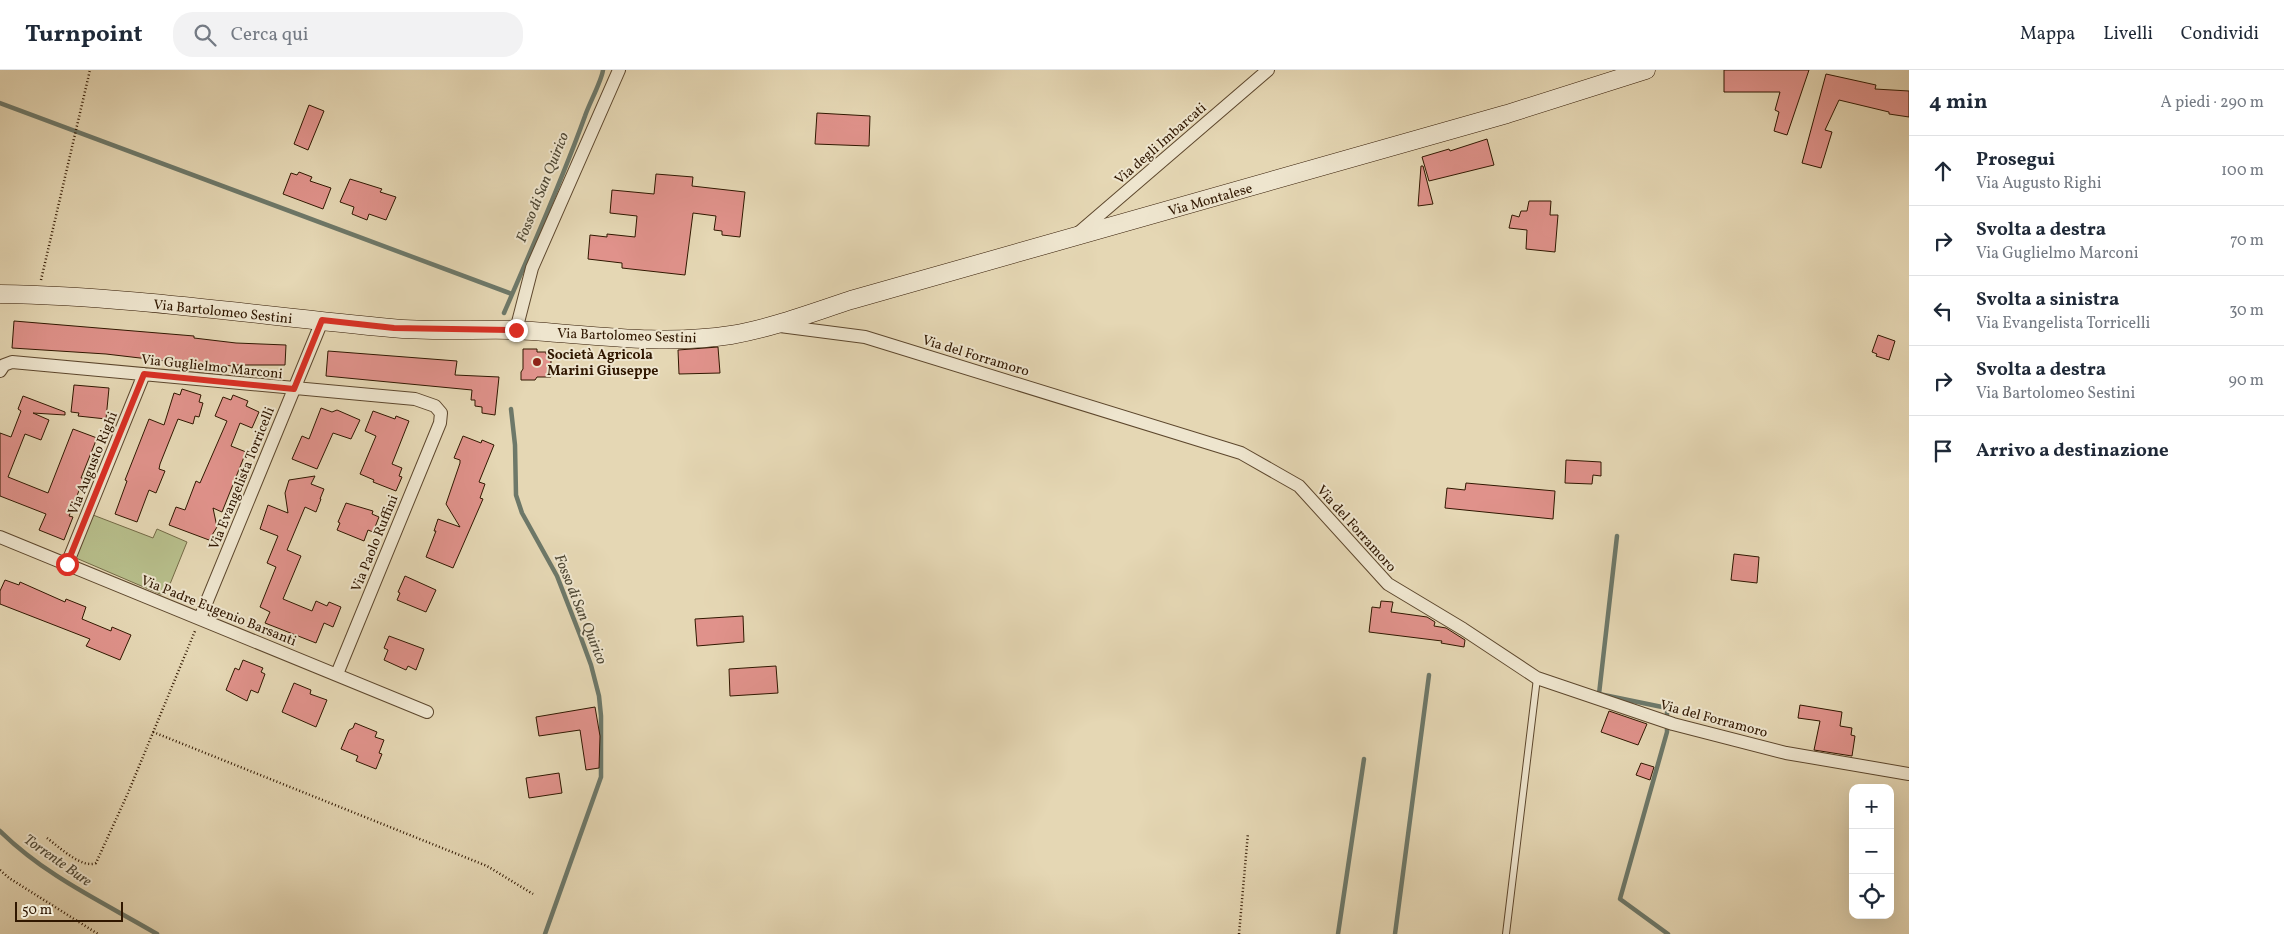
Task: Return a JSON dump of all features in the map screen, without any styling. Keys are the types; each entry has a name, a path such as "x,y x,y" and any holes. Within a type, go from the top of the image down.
{"main road":[{"name":"Via Montalese","path":"774,325 851,300 1508,114 1646,70"},
{"name":"Via Bartolomeo Sestini","path":"0,294 144,303 394,328 516,330 641,339 680,339 729,335 774,325"}],"street":[{"path":"516,330 532,268 619,70"},
{"name":"Via degli Imbarcati","path":"1071,239 1268,70"},
{"name":"Via Evangelista Torricelli","path":"200,618 322,320"},
{"name":"Via del Forramoro","path":"774,325 865,337 1241,453 1298,486 1388,584 1537,678 1673,724 1786,753 1909,774"},
{"name":"Via Guglielmo Marconi","path":"0,371 4,365 12,362 415,399 435,406 441,413 440,423"},
{"name":"Via Augusto Righi","path":"67,564 144,374"},
{"name":"Via Paolo Ruffini","path":"337,674 440,423"},
{"name":"Via Padre Eugenio Barsanti","path":"0,536 427,712"}],"lane":[{"path":"1506,934 1537,678"}],"path":[{"path":"37,295 90,70"},
{"path":"47,838 81,862 88,865 96,863 200,618"},
{"path":"153,732 488,866 534,894"},
{"path":"1239,934 1248,833"},
{"path":"0,870 9,878 98,934"}],"green space":[{"path":"93,515 153,538 157,529 187,542 166,594 160,594 76,558"}],"building":[{"path":"1724,70 1809,70 1787,135 1774,131 1779,112 1775,110 1780,92 1724,92"},
{"path":"1826,74 1876,85 1875,89 1909,91 1909,117 1889,114 1889,112 1839,100 1825,130 1832,132 1821,168 1802,163"},
{"path":"309,105 324,111 308,150 294,144"},
{"path":"817,113 870,116 869,146 815,144"},
{"path":"1487,139 1494,165 1429,181 1422,157 1449,149 1450,151"},
{"path":"1421,166 1423,166 1433,204 1418,206"},
{"path":"299,172 312,177 310,181 331,188 323,209 283,194 291,173 297,175"},
{"path":"656,174 693,177 692,186 745,192 740,237 722,235 722,231 714,230 716,216 693,213 685,275 622,268 622,263 588,259 590,235 607,237 607,234 635,237 637,216 610,213 612,190 654,194"},
{"path":"350,179 382,189 380,192 396,197 386,220 369,214 367,220 352,214 354,207 340,202"},
{"path":"1529,201 1551,201 1550,215 1558,215 1555,252 1526,249 1527,230 1509,228 1512,215 1519,217 1521,211 1527,211"},
{"path":"14,321 194,336 194,338 236,343 286,345 285,365 235,366 191,364 106,354 12,348"},
{"path":"1878,335 1895,341 1889,360 1876,356 1877,354 1872,352"},
{"path":"718,347 720,373 679,374 678,350"},
{"name":"Società Agricola Marini Giuseppe","path":"523,349 537,349 537,352 551,354 551,377 521,380"},
{"path":"328,351 457,361 455,375 499,377 495,415 482,413 482,407 475,406 475,400 471,400 472,390 326,376"},
{"path":"74,385 109,388 106,419 78,416 79,413 71,412"},
{"path":"182,389 201,395 199,402 203,403 199,417 195,416 193,424 178,419 160,464 159,469 165,471 156,493 149,490 137,522 115,514 127,481 125,480 149,419 164,425 174,393 180,395"},
{"path":"233,395 248,401 246,406 259,412 252,428 240,423 231,446 246,452 222,512 213,508 217,527 209,540 169,525 176,507 185,510 196,481 200,483 227,421 215,416 223,397 231,400"},
{"path":"23,396 65,412 65,415 33,413 49,420 41,440 25,434 8,477 48,493 73,429 97,438 81,478 84,478 69,516 73,517 64,540 39,530 46,514 0,496 0,433 11,437 21,411 18,409"},
{"path":"321,408 332,412 337,410 360,420 351,439 333,433 317,469 292,459 302,436 309,439"},
{"path":"373,411 395,419 396,416 409,421 392,464 402,468 399,476 402,477 396,491 373,482 374,480 360,474 376,436 365,431"},
{"path":"463,436 481,443 482,440 494,445 479,482 485,484 480,498 483,499 453,568 426,557 436,531 434,531 438,519 460,527 446,504 460,463 460,460 454,458"},
{"path":"1566,460 1601,462 1601,476 1593,475 1592,484 1565,483"},
{"path":"315,476 311,484 324,489 316,512 305,507 287,550 301,556 283,599 312,611 316,601 327,606 329,602 341,607 333,627 324,623 316,643 265,623 270,612 260,607 276,567 267,563 278,536 260,529 268,505 288,513 285,493 289,480"},
{"path":"1466,483 1555,491 1553,519 1445,508 1447,488 1465,490"},
{"path":"346,503 373,511 372,514 379,517 373,532 368,530 364,541 337,530 340,523 338,522"},
{"path":"1734,554 1759,557 1757,583 1731,580"},
{"path":"405,576 436,590 426,612 397,600 400,593 398,592"},
{"path":"5,580 19,585 20,582 65,602 66,599 86,607 82,619 111,631 112,627 131,635 120,660 86,646 90,639 0,604 0,591"},
{"path":"1381,601 1393,602 1391,612 1427,617 1435,622 1434,626 1446,628 1465,640 1464,647 1441,643 1442,641 1369,632 1372,607 1380,608"},
{"path":"743,616 744,642 697,646 695,619"},
{"path":"389,636 424,649 416,670 408,666 406,670 384,660 388,650 384,648"},
{"path":"243,660 263,668 261,672 265,674 258,693 251,690 247,701 226,690 235,668 239,670"},
{"path":"776,666 778,693 730,696 729,669"},
{"path":"294,683 311,690 310,694 327,700 316,727 282,712"},
{"path":"1800,705 1842,712 1840,726 1852,728 1851,735 1855,736 1852,756 1814,750 1820,721 1798,718"},
{"path":"595,707 600,736 599,768 586,770 580,730 539,736 536,717"},
{"path":"1609,711 1647,724 1638,745 1601,732"},
{"path":"355,723 377,732 375,737 384,740 379,753 382,754 376,769 356,761 358,756 341,749 349,730 353,728"},
{"path":"1641,763 1654,767 1650,780 1636,775"},
{"path":"559,773 562,793 529,798 526,778"}],"waterway":[{"name":"Fosso di San Quirico","path":"504,313 556,191 603,70"},
{"path":"0,103 512,294"},
{"name":"Fosso di San Quirico","path":"511,409 515,445 516,495 522,513 557,576 580,635 591,665 599,696 601,716 601,777 545,934"},
{"path":"1617,536 1599,694 1667,708 1667,732 1620,899 1668,934"},
{"path":"1395,934 1429,675"},
{"path":"1338,934 1364,759"},
{"name":"Torrente Bure","path":"0,831 36,862 95,899 157,934"}],"place":[{"name":"Società Agricola Marini Giuseppe","path":"537,362"}],"route":[{"path":"67,564 144,374 294,389 322,320 394,328 516,330"}]}
